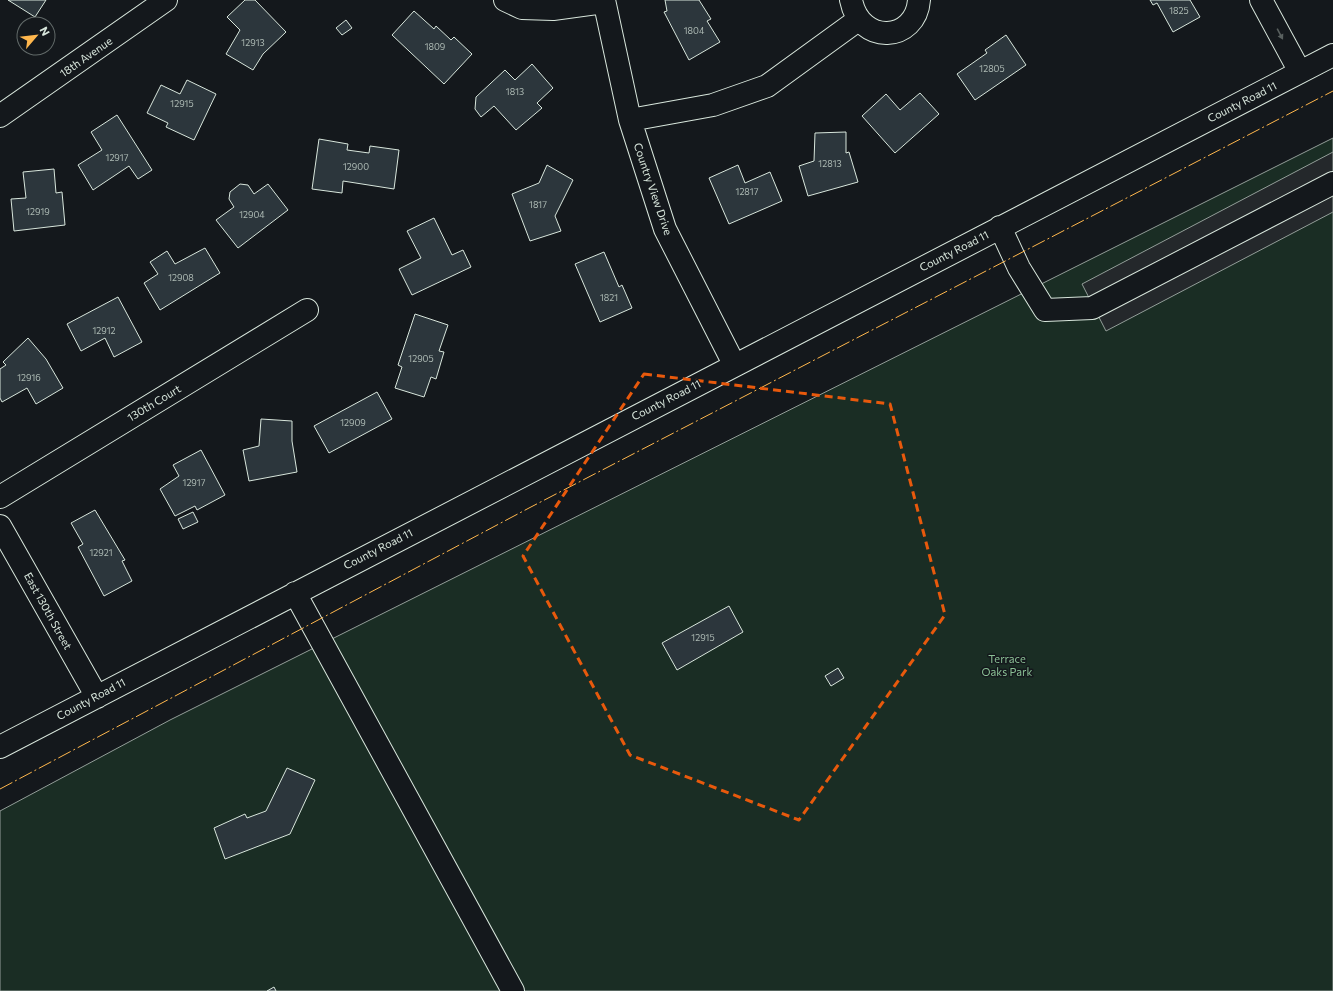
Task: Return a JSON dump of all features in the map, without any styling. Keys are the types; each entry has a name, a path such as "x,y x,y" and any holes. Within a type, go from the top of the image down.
{"street":[{"name":"18th Avenue","path":"2,110 166,0"},
{"name":"Country View Drive","path":"505,0 522,8 553,8 604,1 630,120 665,229 734,364"},
{"path":"851,0 853,12 858,20 867,28 878,32 897,31 908,25 914,18 919,0"},
{"path":"1261,0 1300,72"},
{"path":"630,120 713,105 767,86 858,20"},
{"name":"County Road 11","path":"0,747 734,364 1333,55"},
{"path":"1000,227 1019,268 1044,310 1092,308 1333,182"},
{"name":"130th Court","path":"0,496 307,310"},
{"name":"East 130th Street","path":"0,526 97,697"},
{"path":"295,593 513,991"}],"highlighted area":[{"path":"644,374 890,404 945,615 799,820 630,755 523,556"}],"green space":[{"name":"Terrace Oaks Park","path":"1333,138 1333,991 0,991 0,811 170,720"}],"shaded area":[{"path":"1333,152 1333,212 1106,331 1082,284"}],"building":[{"path":"8,0 46,0 36,16"},
{"path":"245,0 255,0 286,32 263,54 253,70 226,54 240,30 227,17"},
{"path":"665,0 699,0 711,19 707,21 720,42 689,60 664,12 667,11"},
{"path":"1150,0 1190,0 1200,17 1173,32 1157,3 1153,5"},
{"path":"414,11 434,29 436,26 451,40 454,37 472,54 444,84 392,35"},
{"path":"346,20 352,28 342,35 336,28"},
{"path":"1006,35 1026,65 975,100 957,74 987,53 985,50"},
{"path":"532,64 553,88 537,103 542,108 516,130 494,106 481,117 475,109 476,97 505,70 515,80"},
{"path":"187,80 216,94 194,140 166,127 168,123 147,113 161,85 180,94"},
{"path":"920,93 939,114 895,153 862,116 886,94 900,110"},
{"path":"117,115 152,170 138,179 129,166 93,190 78,165 102,150 91,132"},
{"path":"846,132 846,153 849,152 858,182 808,196 799,166 814,161 815,133"},
{"path":"319,139 348,144 347,150 369,153 370,146 399,150 394,189 343,181 342,193 312,189"},
{"path":"547,165 573,180 555,216 561,231 530,241 512,194 539,183"},
{"path":"738,165 745,183 770,172 782,201 729,224 709,178"},
{"path":"54,169 56,193 62,192 65,225 14,231 11,199 26,198 23,172"},
{"path":"240,184 248,185 254,194 268,184 288,210 238,248 216,220 234,207 229,199 230,192"},
{"path":"434,218 452,255 463,250 471,267 412,295 399,269 421,258 407,231"},
{"path":"205,248 220,273 160,310 144,283 158,274 150,262 167,251 175,264"},
{"path":"604,252 619,287 622,285 632,308 600,322 575,264"},
{"path":"118,297 142,342 114,357 105,338 81,351 67,324"},
{"path":"415,314 448,325 439,351 444,352 436,379 431,377 424,397 395,388 402,367 398,365"},
{"path":"28,338 46,359 63,388 36,404 27,388 2,402 0,398 0,369 6,365 3,362"},
{"path":"377,392 392,419 329,453 314,426"},
{"path":"261,419 292,421 292,441 297,472 249,481 243,450 259,446"},
{"path":"201,450 225,495 197,510 195,506 175,516 160,489 179,476 173,465"},
{"path":"95,510 125,560 122,561 132,581 104,596 78,547 83,544 71,523"},
{"path":"193,512 198,522 183,529 178,519"},
{"path":"729,606 743,632 677,670 662,643"},
{"path":"838,668 844,678 831,686 825,676"},
{"path":"287,768 315,780 290,834 225,859 214,828 245,814 247,818 266,811"},
{"path":"274,987 276,991 267,991"}],"power":[{"path":"0,789 529,508 1333,91"}]}
